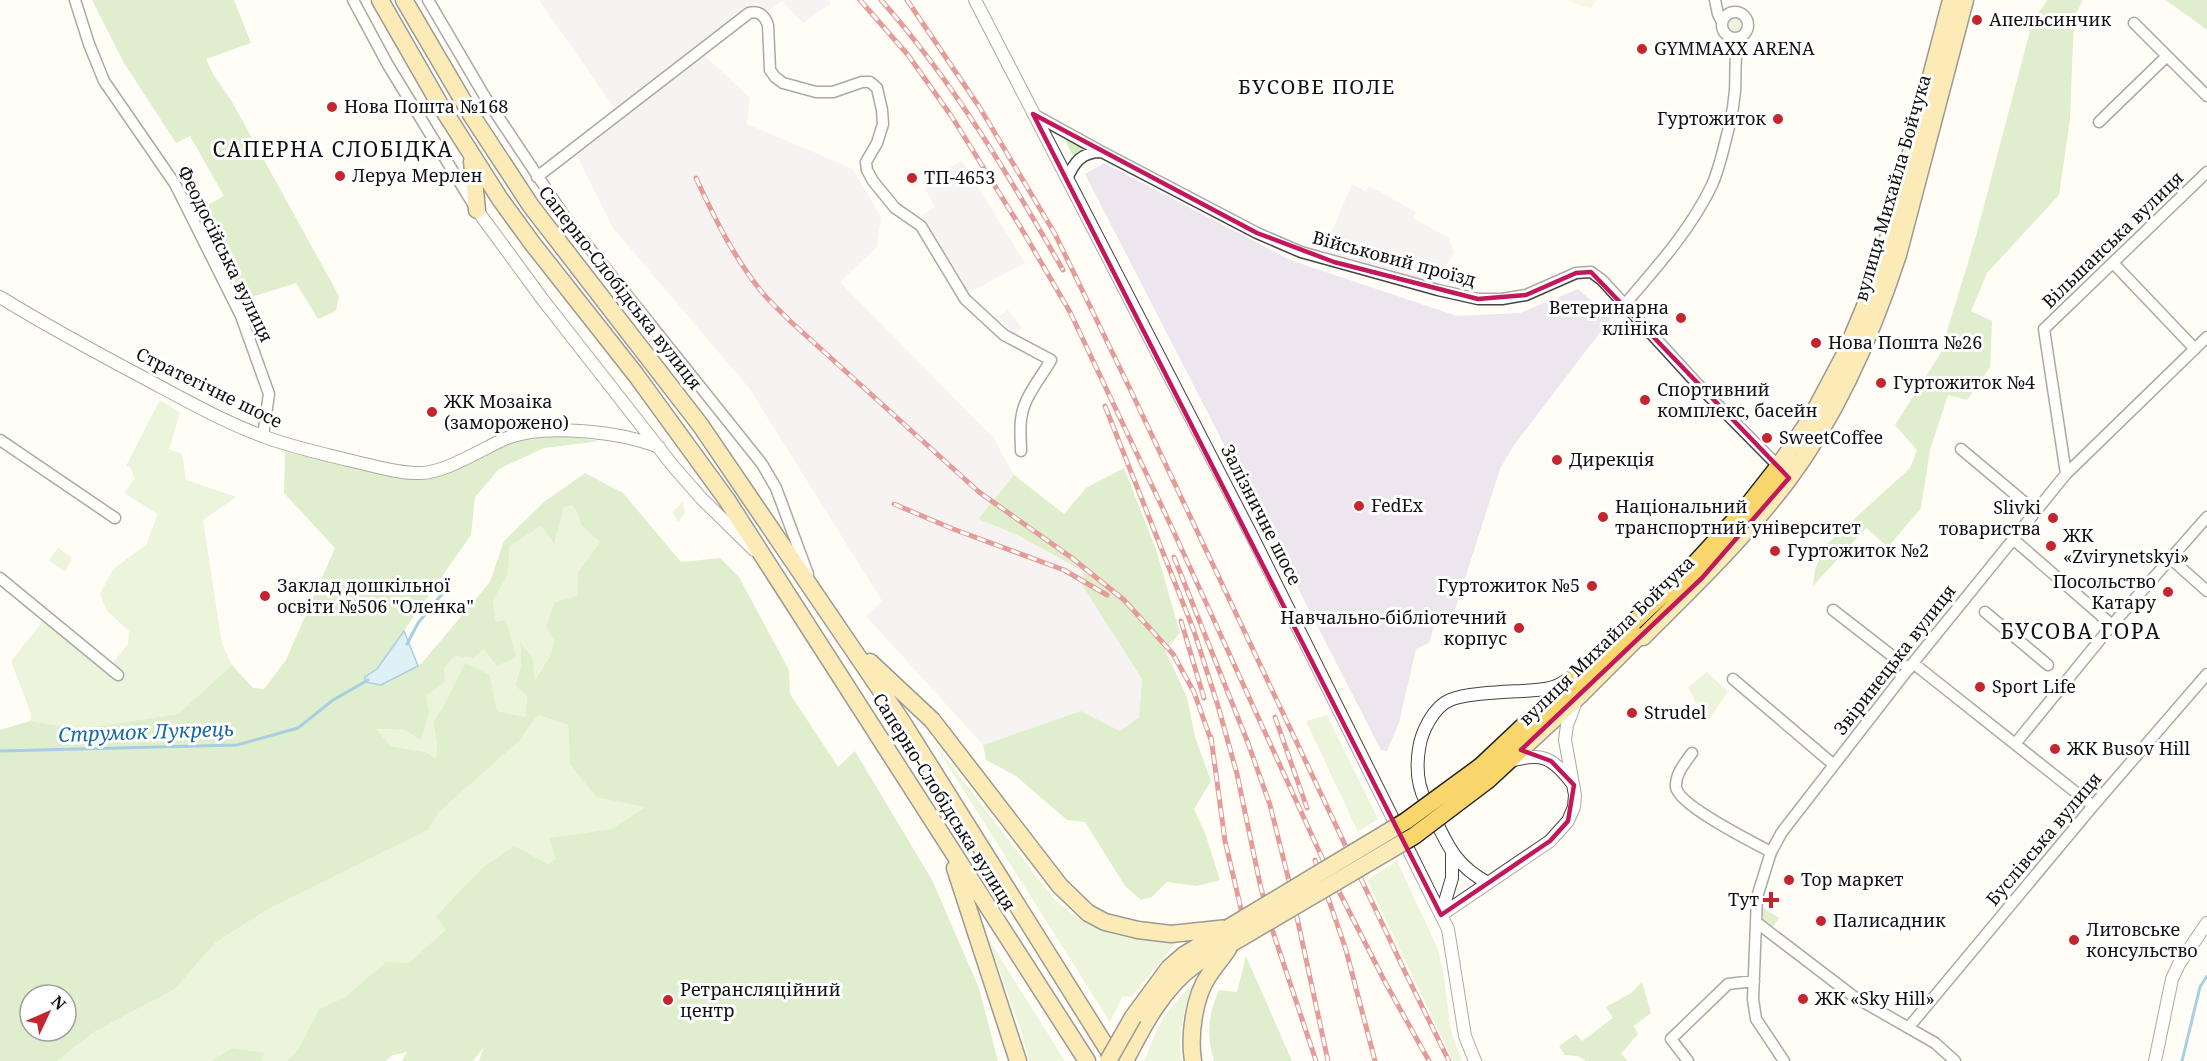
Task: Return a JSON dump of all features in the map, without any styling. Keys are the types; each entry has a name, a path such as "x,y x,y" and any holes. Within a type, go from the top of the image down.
{"main road":[{"name":"Саперно-Слобідська вулиця","path":"380,0 472,157 532,243 678,431 769,564 1086,1059"},
{"name":"Саперно-Слобідська вулиця","path":"404,0 459,96 531,206 701,426 901,720 1115,1061"},
{"name":"вулиця Михайла Бойчука","path":"1484,773 1509,761 1580,695 1721,559 1755,521 1784,472 1845,354 1866,306 1892,225 1951,0"},
{"name":"вулиця Михайла Бойчука","path":"1108,1061 1138,1023 1169,968 1191,951 1230,936 1414,836 1484,773 1598,657 1691,568 1745,509 1784,472 1823,425 1857,360 1879,310 1898,255 1965,0"},
{"path":"472,157 477,210"},
{"path":"838,628 870,662 932,720 1060,886 1088,913 1105,922 1138,930 1171,934 1230,936 1207,976 1199,998 1192,1029 1192,1056"},
{"path":"948,845 1018,1061"},
{"path":"1087,1016 1124,1061"},
{"name":"вулиця Михайла Бойчука","path":"1124,1061 1138,1023"}],"street":[{"name":"Феодосійська вулиця","path":"75,0 104,81 176,184 244,325 269,394 263,436"},
{"name":"Саперно-Слобідська вулиця","path":"352,0 477,210 549,309 701,498 769,564"},
{"name":"Саперно-Слобідська вулиця","path":"428,0 485,97 537,177 612,278 762,464 776,488 815,594"},
{"name":"Залізничне шосе","path":"975,0 1253,538 1442,915 1452,941 1465,1036 1475,1061"},
{"path":"1716,0 1726,18"},
{"path":"537,177 749,14 754,12 760,14 766,19 768,25 770,70 774,77 783,83 816,92 833,92 862,82 870,82 877,88 883,124 877,142 866,162 867,170 873,181 895,208 921,226 965,299 1004,335 1051,360 1023,408 1021,452"},
{"path":"1625,304 1652,273 1693,218 1712,184 1730,124 1735,92 1737,57 1736,46 1748,28 1747,20 1737,12 1726,18 1722,28 1736,64"},
{"path":"2134,23 2207,96"},
{"path":"1727,36 1740,37"},
{"path":"2099,122 2167,56"},
{"name":"Військовий проїзд","path":"1033,114 1257,233 1301,252 1478,299 1502,299 1526,295 1576,273 1591,272 1602,280 1702,389 1784,472"},
{"path":"1067,179 1076,162 1083,155 1102,152"},
{"name":"Вільшанська вулиця","path":"2066,474 2044,329 2207,172"},
{"path":"2114,264 2195,349"},
{"name":"Стратегічне шосе","path":"0,297 182,398 263,436 380,468 430,473 509,437 551,430 599,434 637,440 659,447"},
{"name":"Звіринецька вулиця","path":"1784,1061 1756,1019 1753,999 1757,897 1771,852 1782,832 1911,666 2066,474 2207,337"},
{"path":"0,440 115,518"},
{"path":"1961,449 2036,511"},
{"path":"2015,744 2112,625 2207,517"},
{"path":"2013,539 2112,625"},
{"path":"2171,559 2207,591"},
{"path":"1,581 118,675"},
{"path":"1833,610 2015,744 2093,806"},
{"path":"1985,612 2048,665"},
{"path":"1488,883 1470,872 1452,854 1420,792 1418,779 1420,744 1431,720 1448,700 1554,687 1598,657"},
{"name":"Буслівська вулиця","path":"1909,1027 2093,806 2207,674"},
{"path":"1732,679 1834,765"},
{"path":"1442,915 1550,841 1568,821 1574,807 1574,785 1565,740 1570,713 1580,695"},
{"path":"1692,753 1679,772 1676,787 1679,794 1715,821 1771,852"},
{"path":"1509,761 1530,756 1551,761 1574,785"},
{"path":"1442,915 1452,878 1452,854"},
{"path":"1756,922 1853,996 1935,1042 1955,1061"},
{"path":"2155,1061 2172,979 2179,964 2207,923"},
{"path":"1688,1061 1671,1039 1728,984 1754,981"}],"highlighted area":[{"path":"1033,114 1257,233 1334,262 1478,299 1526,295 1576,273 1591,272 1789,478 1702,578 1521,750 1551,761 1574,785 1568,821 1550,841 1441,915"}],"shaded area":[{"path":"539,0 830,0 830,4 803,23 782,1 766,13 756,2 696,47 750,98 747,124 853,169 881,217 877,247 840,282 993,437 1014,475 978,519 1017,535 1085,572 1080,582 1142,679 1139,717 1120,731 1081,711 983,745 866,616 882,601 749,388 613,228 577,156 622,119"},
{"path":"962,161 1025,263 965,295 921,216 935,207 922,182"},
{"path":"1104,163 1290,260 1457,316 1520,313 1578,289 1611,318 1514,445 1500,469 1450,625 1436,620 1429,643 1416,649 1399,723 1387,751 1381,750 1085,174"},
{"path":"1352,184 1366,191 1369,186 1416,212 1413,218 1449,238 1454,253 1433,285 1324,254"},
{"path":"1008,310 1022,328 1013,335 999,317"}],"green space":[{"path":"92,0 234,0 251,43 206,59 339,296 336,311 318,319 296,283 242,300 197,211 224,196 190,136 176,143 124,63"},
{"path":"1566,0 1596,0 1591,9"},
{"path":"2047,0 2083,0 2074,18 2070,119 2059,195 1987,273 1971,311 1992,321 1990,367 1967,400 1948,395 1930,450 1921,508 1888,547 1866,528 1813,586 1815,569 1826,545 1910,468 1917,450 1895,425 1940,354 1976,236 2032,23"},
{"path":"2166,0 2207,0 2207,30"},
{"path":"1734,18 1739,20 1741,25 1739,30 1734,32 1729,30 1727,25 1729,20"},
{"path":"1066,138 1085,147 1073,156"},
{"path":"160,400 180,413 169,449 182,454 186,480 236,497 203,520 222,644 232,665 178,714 78,729 30,721 31,714 11,661 43,621 107,670 128,644 129,631 107,611 100,594 113,569 146,545 158,514 124,493 135,479 130,467 126,466"},
{"path":"559,436 601,441 544,448 499,469 475,497 471,535 377,669 365,677 381,685 422,663 490,582 504,541 544,502 585,473 623,493 681,562 720,558 739,577 789,670 790,694 838,767 855,751 932,880 979,988 998,1061 479,1061 484,1047 473,1061 402,1061 407,1052 393,1055 385,1061 287,1061 299,1048 319,1009 345,997 386,962 409,963 445,930 436,916 481,869 514,846 548,864 556,859 549,838 611,829 645,807 596,797 570,764 568,725 538,715 519,741 438,813 428,830 265,911 215,943 175,989 94,1032 57,1061 0,1061 0,730 30,721 78,729 178,714 232,665 253,688 264,689 286,660 335,548 284,493 285,452 404,478 434,478 518,441","holes":["572,505 581,525 600,542 578,572 577,596 555,602 546,626 554,640 551,654 535,680 532,657 520,642 521,666 515,685 527,697 525,717 497,711 490,675 465,663 443,707 433,721 437,744 436,758 426,752 391,746 376,729 405,730 421,740 429,712 426,696 445,682 444,668 454,656 473,658 484,649 497,666 516,657 506,620 496,622 493,600 508,574 510,546 541,526 554,544 564,508"]},
{"path":"1124,468 1156,549 1180,633 1165,650 1187,697 1195,737 1211,781 1194,809 1205,833 1220,880 1197,886 1167,882 1152,897 1141,900 1125,886 1085,822 1067,820 1016,776 986,760 983,745 1081,711 1120,731 1139,717 1142,679 1080,582 1085,572 1017,535 978,519 1014,475 1064,514 1086,488"},
{"path":"683,502 685,513 678,522 672,512"},
{"path":"572,505 581,525 600,542 578,572 577,596 554,640 551,654 534,681 520,643 521,666 515,685 527,697 525,717 497,711 490,675 443,707 433,721 437,744 436,758 426,752 391,746 376,729 405,730 429,712 425,696 445,682 444,668 454,656 473,658 496,622 493,599 508,574 510,546 541,526 553,543 564,508"},
{"path":"58,548 72,558 65,572 49,560"},
{"path":"1707,672 1728,692 1706,723 1688,687"},
{"path":"538,715 568,725 570,764 646,806 611,829 550,838 556,860 548,864 514,847 481,869 436,916 445,930 409,963 386,963 345,997 319,1009 299,1048 287,1061 261,1061 265,1054 232,1048 211,1061 57,1061 94,1032 175,989 215,943 265,911 428,830 438,813 519,741"},
{"path":"1327,715 1378,819 1358,832 1306,721"},
{"path":"930,737 1053,898 1083,921 1110,933 1125,937 1177,942 1131,997 1123,996 1110,1022"},
{"path":"1397,861 1437,947 1443,970 1451,1032 1462,1061 1453,1061 1367,880"},
{"path":"1762,907 1779,918 1772,928 1761,919"},
{"path":"989,940 1065,1061 1029,1061 1022,1034"},
{"path":"1246,956 1292,1061 1214,1061 1209,1033 1212,1008 1219,990 1237,992"},
{"path":"1642,982 1651,1013 1634,1026 1638,1034 1621,1054 1628,1061 1586,1061 1578,1056 1565,1055 1559,1046 1576,1034 1582,1041 1613,1018 1606,1007 1631,993"},
{"path":"1193,983 1181,1031 1182,1061 1144,1061 1164,1017"},
{"path":"232,1048 265,1053 261,1061 211,1061"}],"water":[{"path":"404,631 418,666 381,685 365,682 365,677 377,669"}],"waterway":[{"name":"Струмок Лукрець","path":"407,644 418,623 447,588"},
{"name":"Струмок Лукрець","path":"0,751 237,745 298,728 333,700 368,680"},
{"path":"2182,1061 2200,987 2207,976"}],"railway":[{"path":"860,0 908,55 952,117 1070,312 1172,528 1324,862 1385,982 1429,1061"},
{"path":"881,0 932,63 979,130 1063,270"},
{"path":"907,0 980,108 1055,234 1449,1061"},
{"path":"696,178 717,222 742,264 761,291 790,321 979,492 1072,558 1124,600 1173,654 1194,692 1212,743"},
{"path":"1105,406 1194,631 1237,774 1272,929 1316,1061"},
{"path":"894,504 953,529 1064,570 1107,595"},
{"path":"1174,557 1248,743 1270,805 1290,885 1328,1061"},
{"path":"1181,621 1204,698"},
{"path":"1275,717 1307,808"},
{"path":"1211,737 1225,841 1242,913"},
{"path":"1315,860 1346,950 1375,1061"}],"place":[{"name":"Апельсинчик","path":"1977,20"},
{"name":"GYMMAXX ARENA","path":"1642,49"},
{"name":"Нова Пошта №168","path":"332,107"},
{"name":"Гуртожиток","path":"1778,119"},
{"name":"Леруа Мерлен","path":"340,176"},
{"name":"ТП-4653","path":"912,178"},
{"name":"Ветеринарна клініка","path":"1681,318"},
{"name":"Нова Пошта №26","path":"1816,343"},
{"name":"Гуртожиток №4","path":"1881,383"},
{"name":"Спортивний комплекс, басейн","path":"1645,400"},
{"name":"ЖК Мозаіка (заморожено)","path":"432,412"},
{"name":"SweetCoffee","path":"1767,438"},
{"name":"Дирекція","path":"1557,460"},
{"name":"FedEx","path":"1359,506"},
{"name":"Національний транспортний університет","path":"1603,517"},
{"name":"Slivki товариства","path":"2053,518"},
{"name":"ЖК «Zvirynetskyi»","path":"2051,546"},
{"name":"Гуртожиток №2","path":"1775,551"},
{"name":"Гуртожиток №5","path":"1592,586"},
{"name":"Посольство Катару","path":"2168,592"},
{"name":"Заклад дошкільної освіти №506 \"Оленка\"","path":"265,596"},
{"name":"Навчально-бібліотечний корпус","path":"1519,628"},
{"name":"Sport Life","path":"1980,687"},
{"name":"Strudel","path":"1632,713"},
{"name":"ЖК Busov Hill","path":"2055,749"},
{"name":"Top маркет","path":"1789,880"},
{"name":"Тут","path":"1771,900"},
{"name":"Палисадник","path":"1821,921"},
{"name":"Литовське консульство","path":"2074,940"},
{"name":"ЖК «Sky Hill»","path":"1803,999"},
{"name":"Ретрансляційний центр","path":"668,1000"}],"district":[{"name":"БУСОВЕ ПОЛЕ","path":"1317,87"},
{"name":"САПЕРНА СЛОБІДКА","path":"333,150"},
{"name":"БУСОВА ГОРА","path":"2081,632"}]}
